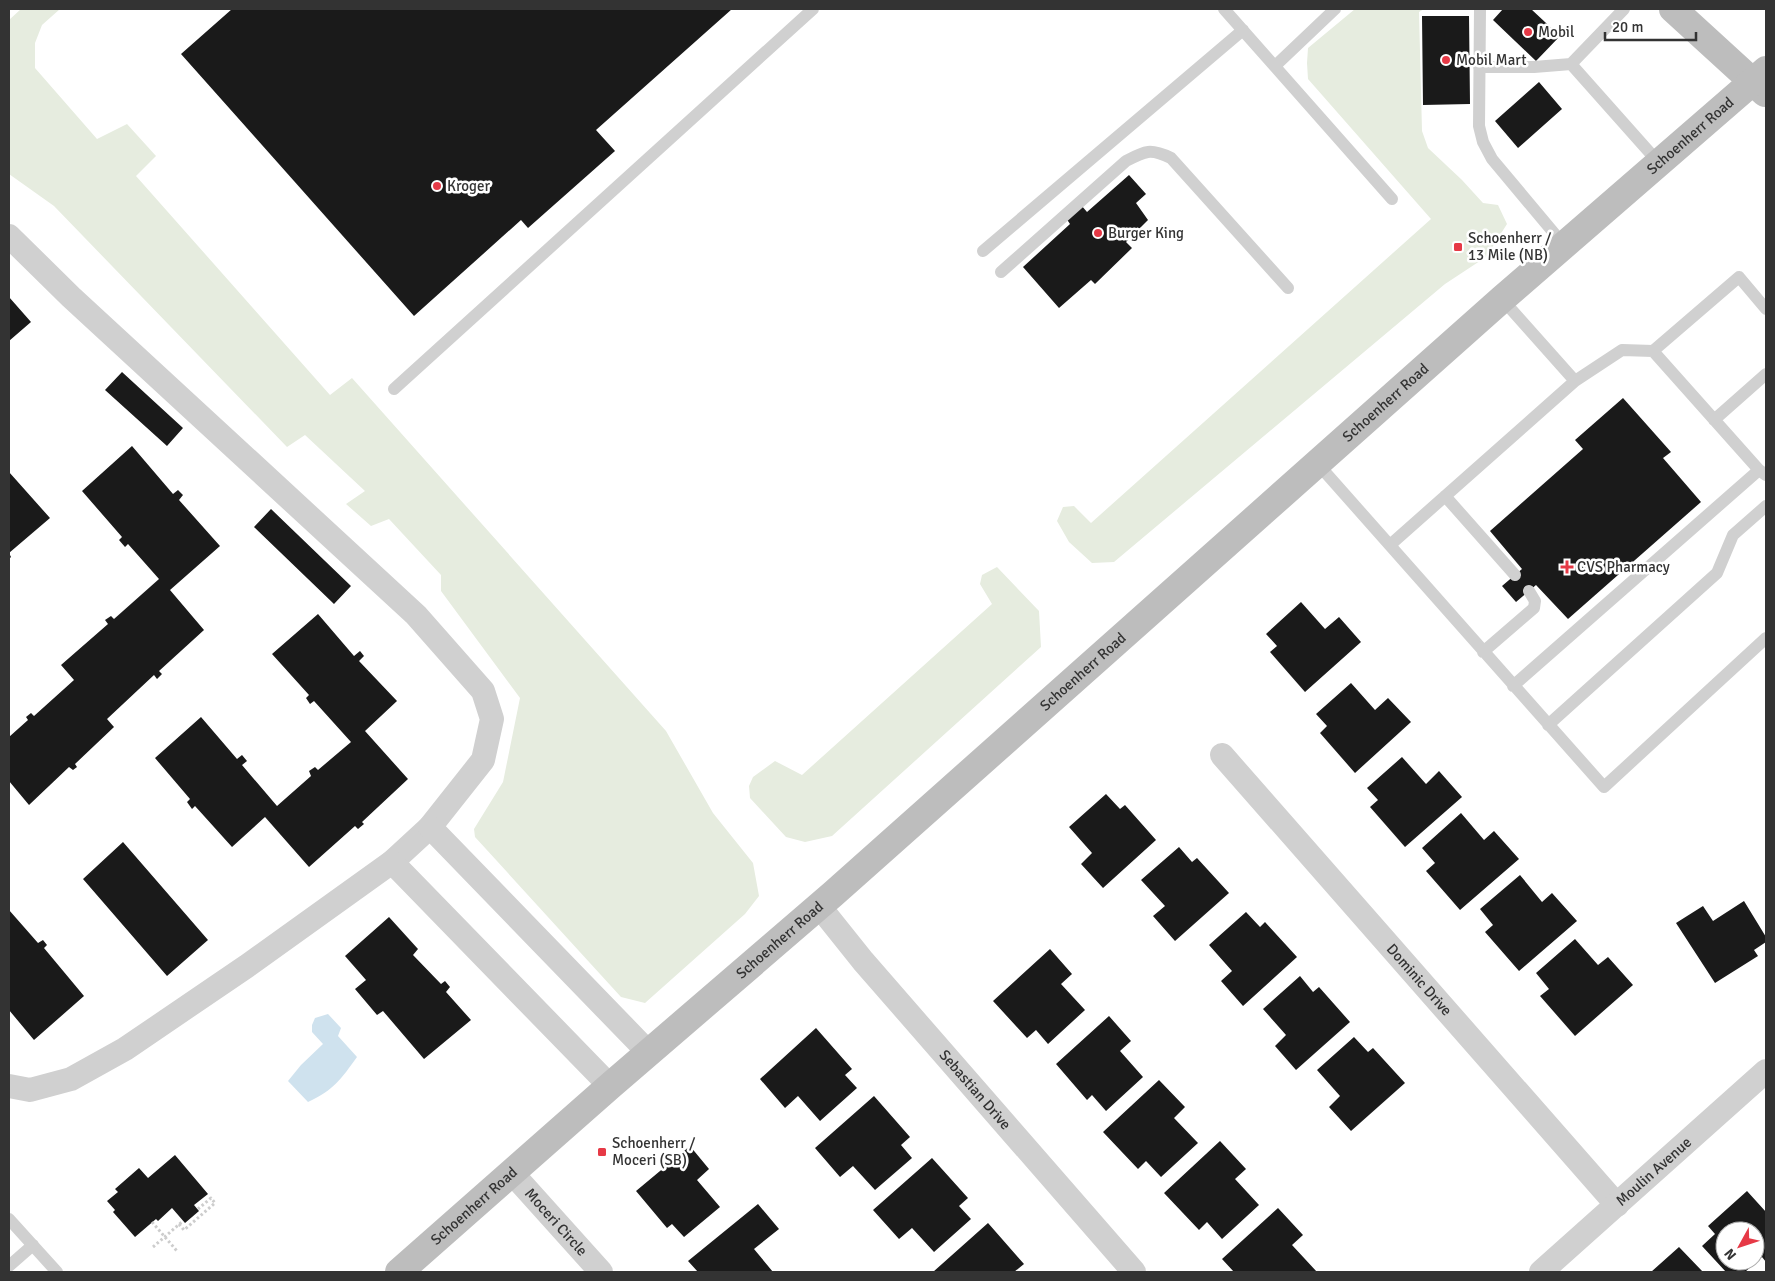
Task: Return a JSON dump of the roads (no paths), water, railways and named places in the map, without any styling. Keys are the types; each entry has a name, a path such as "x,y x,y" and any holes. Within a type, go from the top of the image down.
{"main road":[{"path":"1673,9 1762,82"},
{"name":"Schoenherr Road","path":"399,1272 610,1086 819,906 1502,299 1659,162 1762,82"}],"street":[{"path":"9,236 71,297 416,615 483,691 492,719 483,760 430,827 392,862 247,966 125,1049 71,1079 30,1090 9,1086"},
{"name":"Dominic Drive","path":"1222,755 1617,1205"},
{"path":"430,827 649,1053"},
{"path":"392,862 610,1086"},
{"name":"Sebastian Drive","path":"819,906 863,961 1134,1272"},
{"name":"Moulin Avenue","path":"1541,1272 1766,1071"},
{"name":"Moceri Circle","path":"512,1173 601,1272"}],"lane":[{"path":"394,389 813,9"},
{"path":"1224,9 1392,199"},
{"path":"1275,66 1335,9"},
{"path":"1480,9 1478,126 1483,142 1492,159 1564,245"},
{"path":"1479,67 1534,67 1571,64 1624,9"},
{"path":"983,251 1243,30"},
{"path":"1571,64 1659,162"},
{"path":"1001,272 1126,161 1145,151 1160,153 1171,158 1288,288"},
{"path":"1390,545 1575,382 1622,350 1653,351 1739,277 1766,309"},
{"path":"1502,299 1575,382"},
{"path":"1513,686 1762,472 1653,351"},
{"path":"1714,420 1766,374"},
{"path":"1317,463 1604,787 1766,638"},
{"path":"1445,496 1514,575"},
{"path":"1548,725 1717,573 1733,535 1766,506"},
{"path":"1483,652 1534,608 1535,601 1529,591"},
{"path":"9,1219 57,1272"},
{"path":"9,1266 33,1245"}],"water":[{"path":"328,1014 341,1028 338,1036 357,1057 331,1088 308,1102 288,1081 301,1065 323,1044 312,1032 312,1025 315,1018"}],"place":[{"name":"Mobil","path":"1528,32"},
{"name":"Mobil Mart","path":"1446,60"},
{"name":"Kroger","path":"437,186"},
{"name":"Burger King","path":"1098,233"},
{"name":"Schoenherr / 13 Mile (NB)","path":"1458,247"},
{"name":"CVS Pharmacy","path":"1567,567"},
{"name":"Schoenherr / Moceri (SB)","path":"602,1152"}]}
